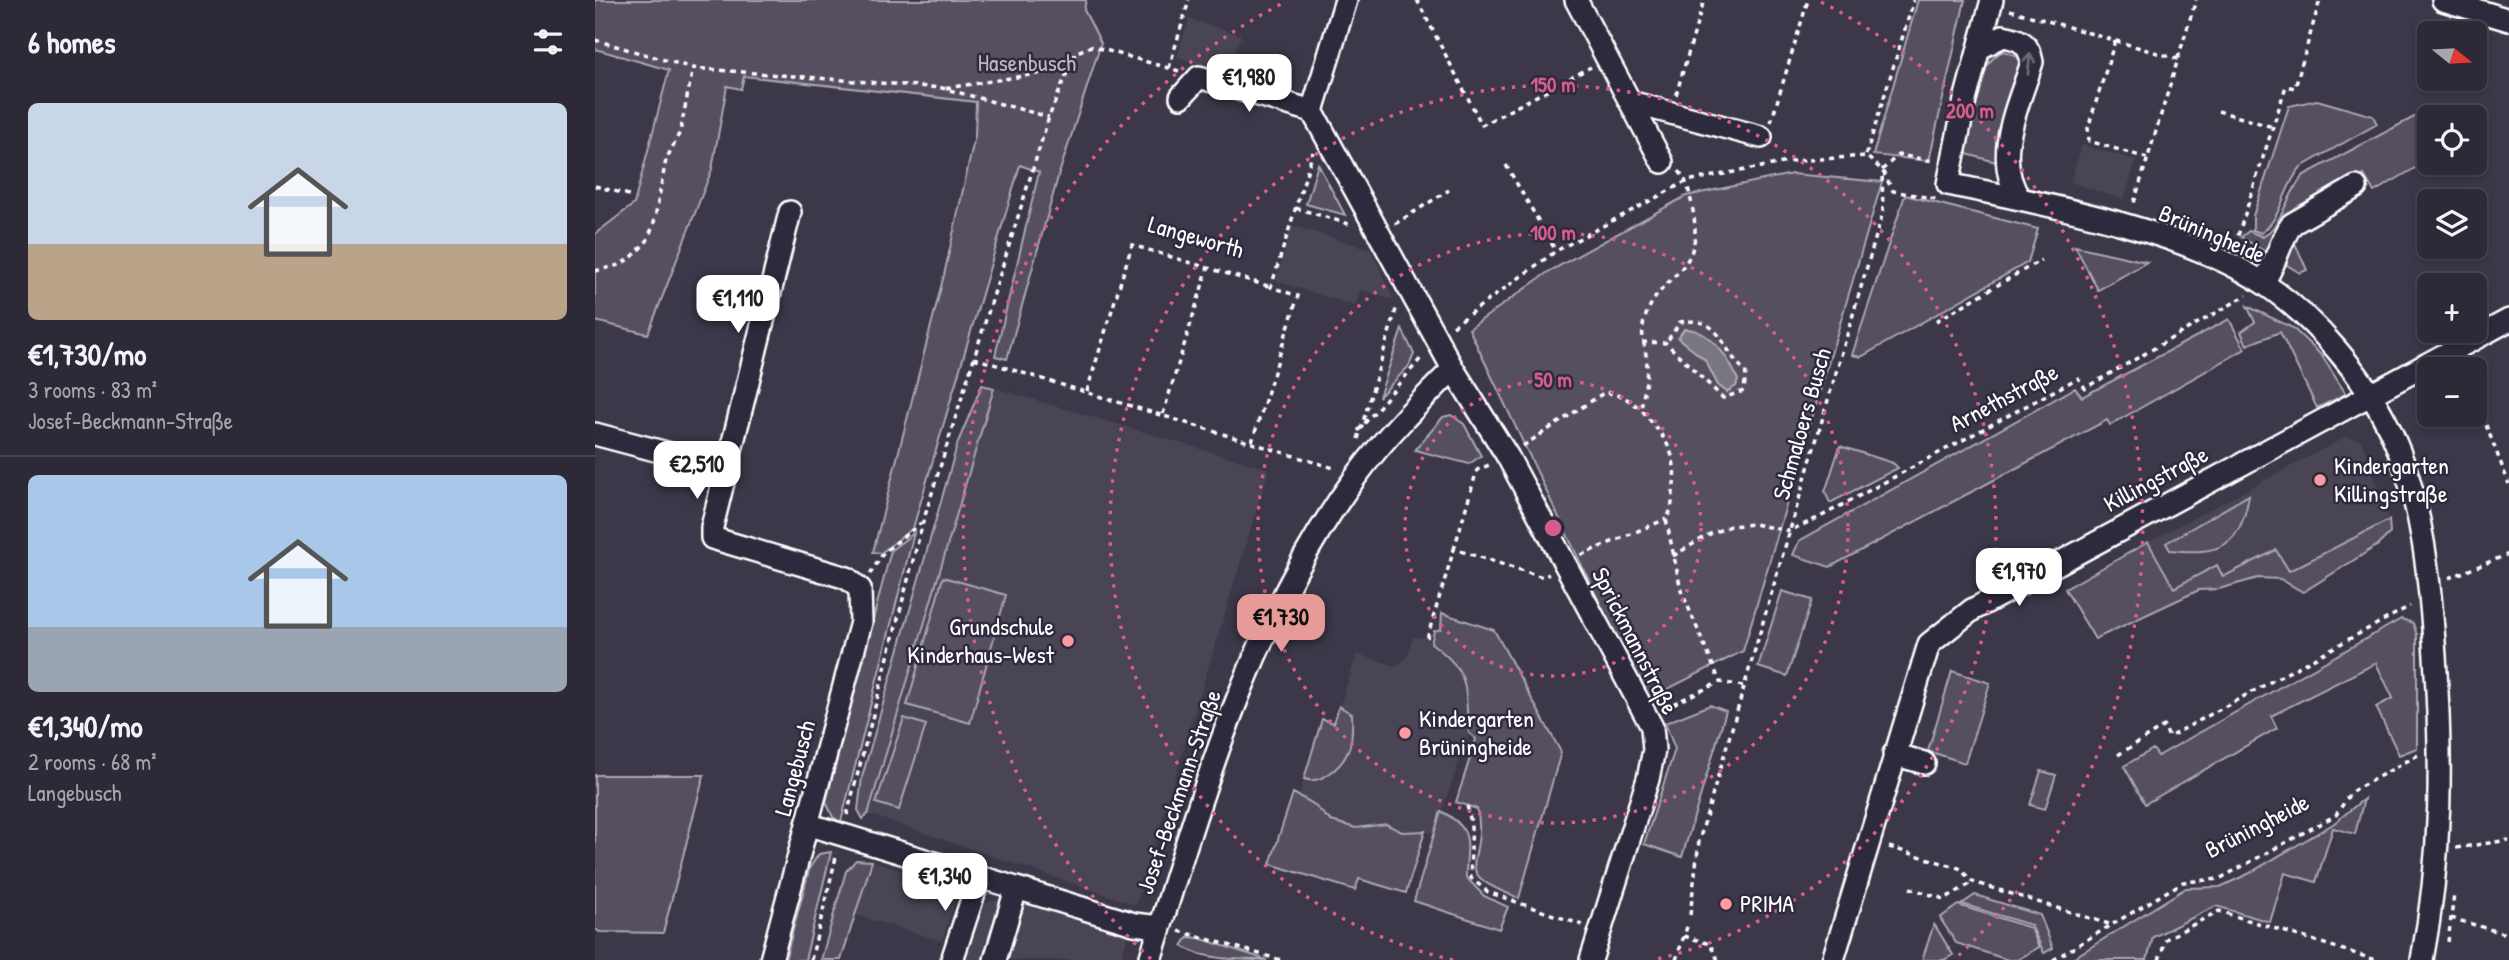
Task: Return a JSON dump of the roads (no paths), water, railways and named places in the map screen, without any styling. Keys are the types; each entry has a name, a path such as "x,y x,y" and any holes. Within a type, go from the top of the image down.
{"street":[{"path":"1316,119 1346,0"},
{"path":"1576,0 1662,162"},
{"path":"2443,0 2509,20"},
{"path":"1980,48 1992,2"},
{"path":"1980,48 2003,36 2024,42 2030,50 2032,62 2007,154 2009,180 2020,199"},
{"name":"Brüningheide","path":"1980,48 1948,182 2179,243 2231,254 2263,283 2298,309 2329,340 2390,429 2407,475 2424,541 2430,585 2442,797 2439,850 2422,960"},
{"path":"1181,97 1199,77 1316,119 1453,369"},
{"path":"1630,102 1761,137"},
{"path":"2263,283 2274,268 2285,233 2292,223 2356,187"},
{"path":"595,434 727,469 790,212"},
{"name":"Killingstraße","path":"1833,960 1929,644 1972,610 2509,320"},
{"name":"Sprickmannstraße","path":"1453,369 1508,457 1545,509 1558,566 1648,715 1654,738 1652,762 1591,960"},
{"name":"Josef-Beckmann-Straße","path":"1150,960 1211,768 1254,662 1306,555 1357,476 1405,418 1453,369"},
{"name":"Langebusch","path":"727,469 712,527 712,538 818,568 847,578 860,589 861,622 771,960"},
{"path":"1894,754 1924,763"},
{"path":"807,824 1134,924 1160,927"},
{"path":"952,960 979,878"},
{"path":"995,960 1016,889"}],"place":[{"name":"Kindergarten Killingstraße","path":"2320,480"},
{"name":"Grundschule Kinderhaus-West","path":"1068,641"},
{"name":"Kindergarten Brüningheide","path":"1405,733"},
{"name":"PRIMA","path":"1726,904"}],"park label":[{"name":"Hasenbusch","path":"1027,63"}]}
